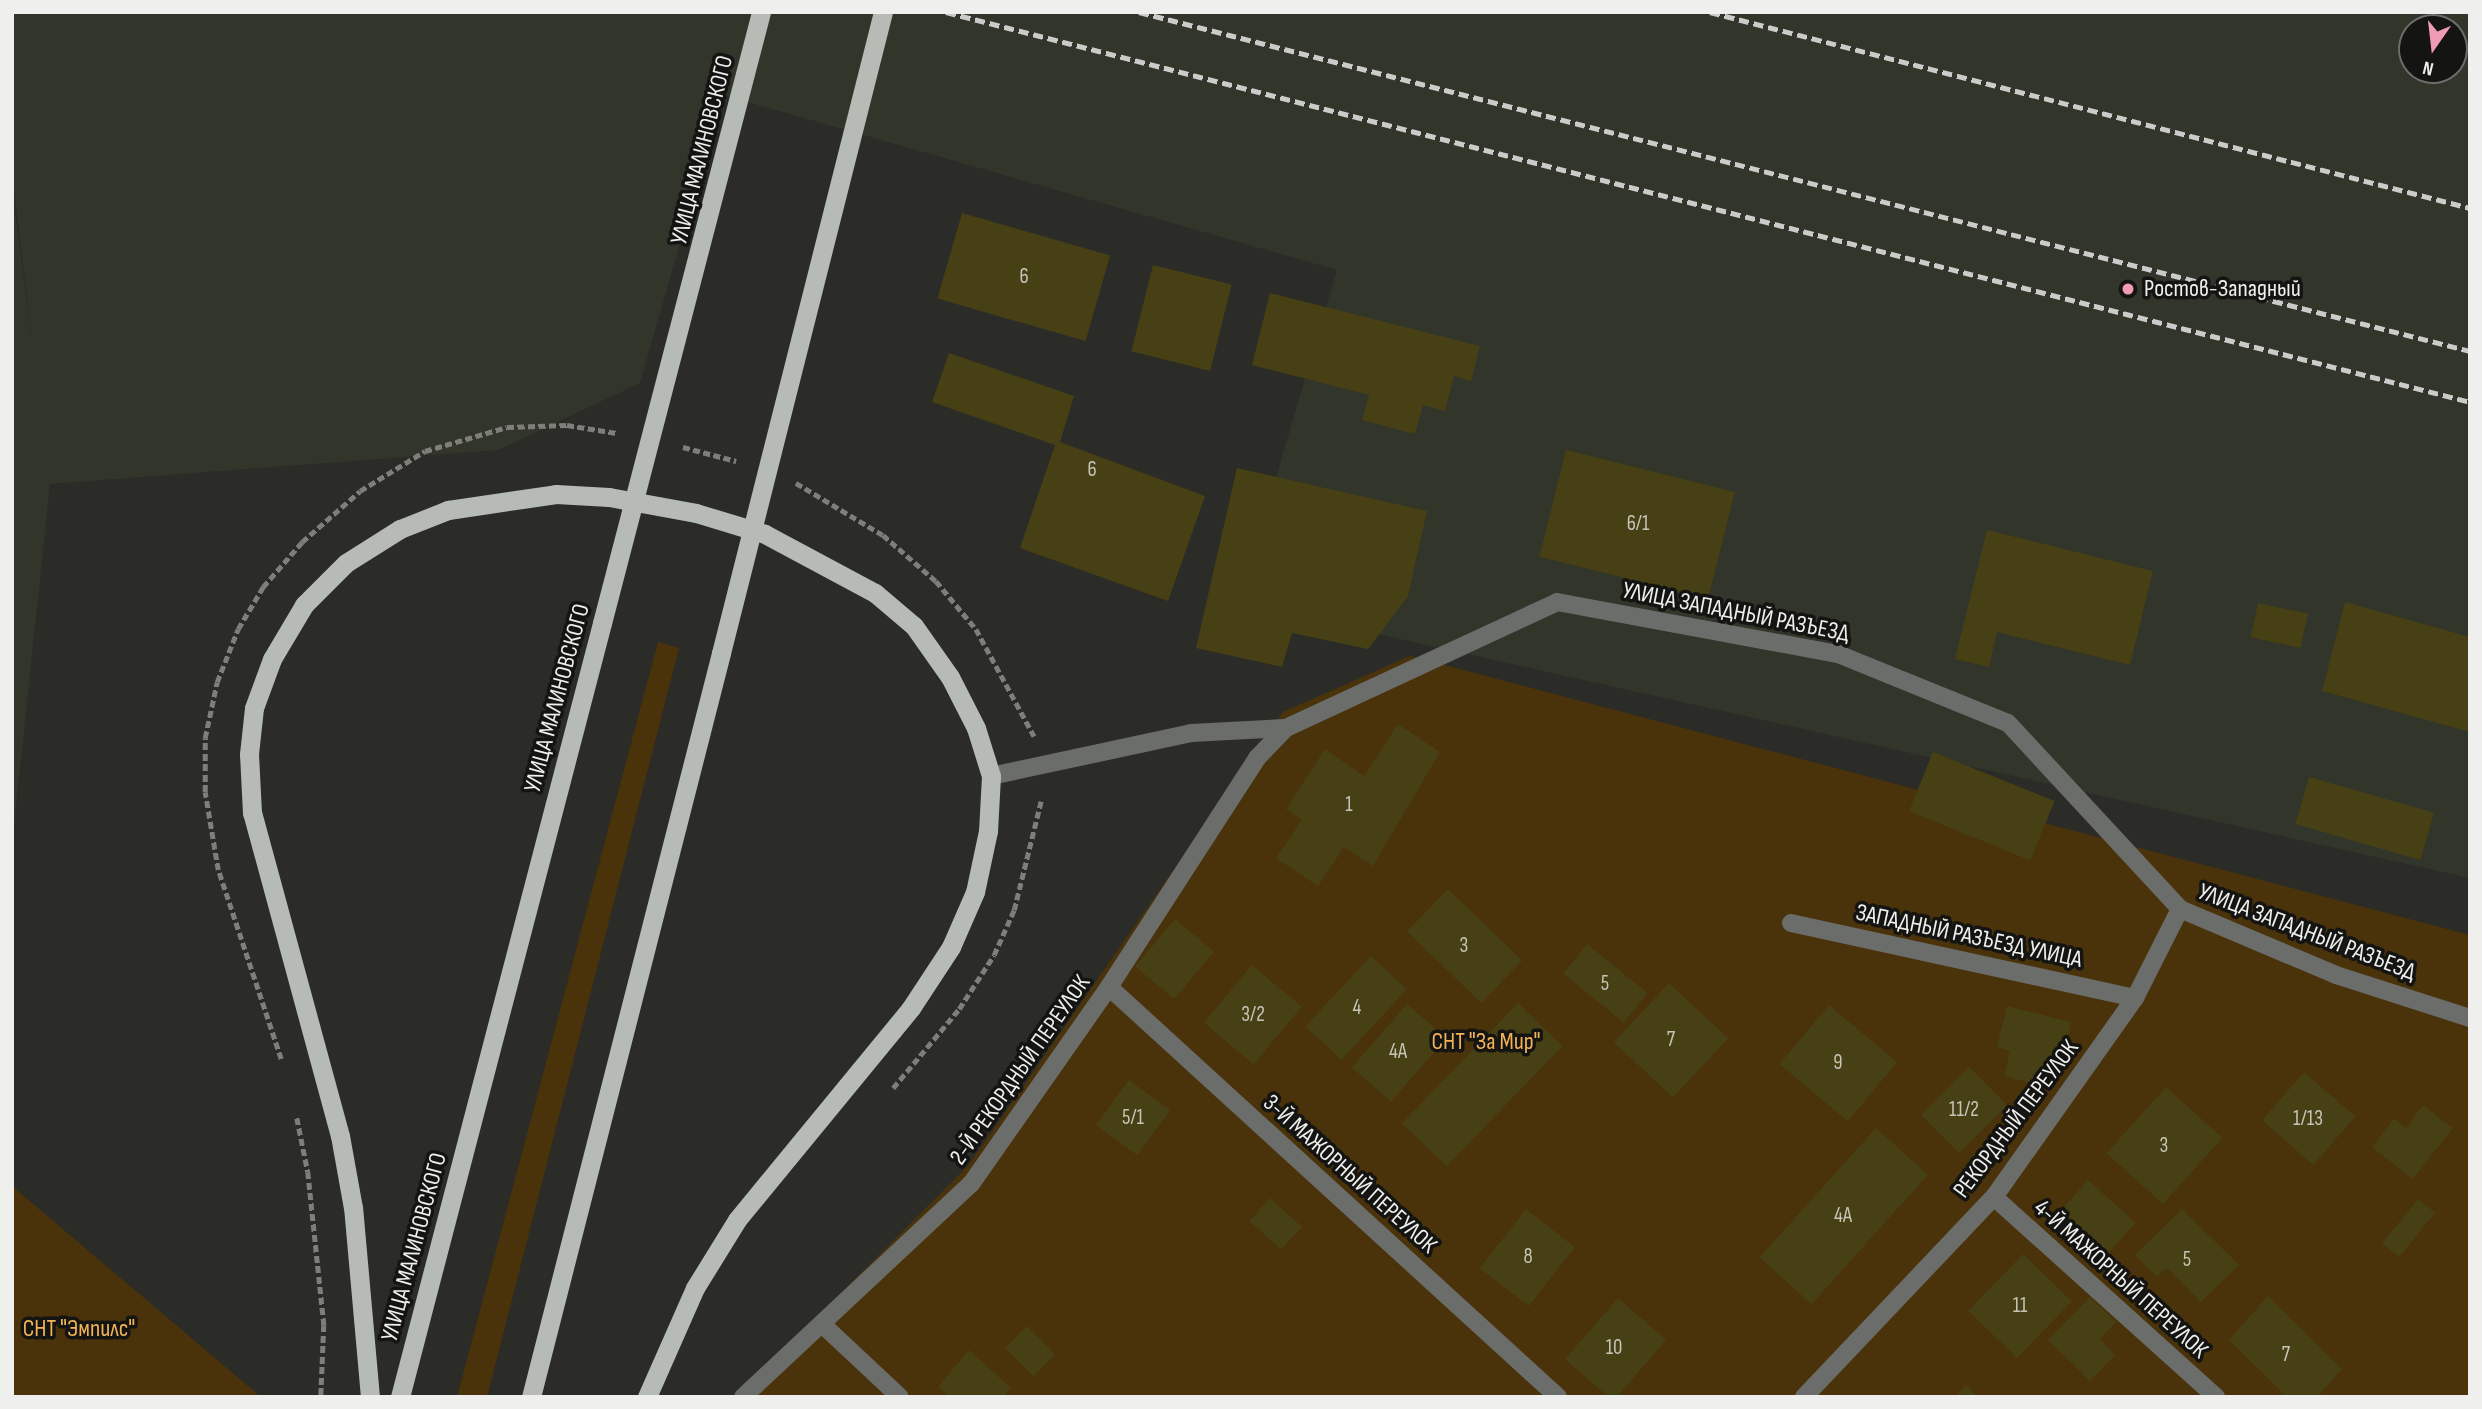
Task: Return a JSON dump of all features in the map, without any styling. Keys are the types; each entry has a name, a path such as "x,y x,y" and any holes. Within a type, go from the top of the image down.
{"highway":[{"name":"УЛИЦА МАЛИНОВСКОГО","path":"400,1397 761,12"},
{"path":"531,1397 883,12"},
{"path":"370,1397 353,1208 340,1136 252,813 249,754 254,708 272,659 304,605 346,563 400,529 448,510 556,494 609,496 696,513 765,534 875,593 914,626 955,687 991,776 988,831 975,892 951,947 911,1007 737,1220 695,1287 647,1397"}],"street":[{"name":"УЛИЦА ЗАПАДНЫЙ РАЗЪЕЗД","path":"1286,728 1557,602 1838,654 2008,723 2180,909 2336,975 2470,1018"},
{"path":"991,776 1191,733 1286,728"},
{"name":"2-Й РЕКОРДНЫЙ ПЕРЕУЛОК","path":"743,1397 971,1184 1109,987 1257,758 1286,728"},
{"name":"РЕКОРДНЫЙ ПЕРЕУЛОК","path":"1804,1397 1993,1197 2135,998 2180,909"},
{"name":"ЗАПАДНЫЙ РАЗЪЕЗД УЛИЦА","path":"1791,923 2135,998"},
{"name":"3-Й МАЖОРНЫЙ ПЕРЕУЛОК","path":"1109,987 1558,1397"},
{"name":"4-Й МАЖОРНЫЙ ПЕРЕУЛОК","path":"1993,1197 2216,1397"},
{"path":"822,1325 900,1397"}],"path":[{"path":"282,1063 218,870 205,792 205,738 217,682 238,629 263,587 302,542 359,491 425,451 507,427 567,425 628,436"},
{"path":"678,445 740,462"},
{"path":"786,479 819,493 883,535 936,581 976,629 1037,743 1042,766 1038,802"},
{"path":"296,1113 309,1172 321,1300 321,1397"}],"shaded area":[{"path":"12,12 2470,12 2470,878 1239,603 1337,270 709,91 686,223 640,383 498,450 50,484 12,845 12,189 34,354 12,175"}],"green space":[{"path":"658,642 679,648 487,1397 457,1397"},
{"name":"СНТ \"За Мир\"","path":"1410,656 2470,935 2470,1397 737,1397 968,1166 1283,712"},
{"name":"СНТ \"Эмпилс\"","path":"12,1186 261,1397 12,1397"}],"building":[{"path":"962,213 1110,255 1086,341 937,299"},
{"path":"1153,265 1232,285 1210,371 1131,351"},
{"path":"1270,293 1480,346 1471,381 1454,376 1445,411 1423,405 1415,434 1362,420 1369,395 1252,365"},
{"path":"949,353 1074,396 1060,442 1205,496 1168,601 1020,548 1055,445 932,402"},
{"path":"1566,450 1735,492 1708,599 1539,557"},
{"path":"1237,468 1427,511 1408,596 1368,649 1292,633 1282,667 1196,648"},
{"path":"1987,530 2153,571 2130,665 1997,632 1989,667 1955,659"},
{"path":"2345,602 2470,637 2470,732 2322,691"},
{"path":"2258,603 2308,614 2301,648 2251,637"},
{"path":"1398,724 1440,752 1373,866 1344,847 1318,886 1276,858 1302,820 1286,809 1325,749 1364,776"},
{"path":"1933,752 2054,801 2030,860 1909,811"},
{"path":"2309,777 2434,813 2420,860 2295,824"},
{"path":"1448,889 1522,961 1481,1003 1407,931"},
{"path":"1175,919 1214,952 1174,999 1135,966"},
{"path":"1587,944 1648,993 1624,1023 1563,974"},
{"path":"1371,956 1407,989 1341,1060 1306,1026"},
{"path":"1252,965 1302,1007 1254,1064 1204,1022"},
{"path":"1669,983 1728,1038 1673,1097 1614,1042"},
{"path":"1518,1003 1563,1046 1447,1166 1402,1123"},
{"path":"1407,1004 1446,1038 1391,1102 1352,1067"},
{"path":"1829,1005 1897,1062 1848,1121 1780,1064"},
{"path":"2007,1006 2071,1022 2062,1064 2046,1060 2039,1085 2004,1076 2010,1051 1997,1047"},
{"path":"1969,1067 2007,1105 1959,1153 1921,1115"},
{"path":"2304,1072 2355,1117 2313,1165 2262,1120"},
{"path":"1129,1080 1170,1110 1137,1155 1096,1125"},
{"path":"2166,1087 2222,1138 2163,1204 2106,1153"},
{"path":"2423,1105 2453,1128 2413,1179 2372,1147 2394,1118 2406,1128"},
{"path":"1876,1128 1928,1175 1812,1304 1760,1257"},
{"path":"2088,1180 2136,1223 2106,1256 2059,1213"},
{"path":"1270,1198 1302,1227 1281,1250 1249,1221"},
{"path":"2418,1199 2435,1213 2399,1257 2382,1243"},
{"path":"1526,1209 1575,1247 1529,1306 1480,1268"},
{"path":"2182,1209 2239,1265 2201,1302 2167,1268 2157,1277 2135,1255"},
{"path":"2023,1254 2072,1301 2017,1358 1968,1311"},
{"path":"2268,1296 2342,1369 2317,1397 2287,1397 2229,1340"},
{"path":"2090,1297 2116,1322 2100,1339 2115,1355 2090,1381 2048,1340"},
{"path":"1618,1298 1666,1340 1617,1397 1608,1397 1565,1359"},
{"path":"1027,1326 1055,1354 1033,1376 1005,1348"},
{"path":"969,1350 1011,1388 1003,1397 950,1397 938,1387"},
{"path":"1966,1385 1978,1397 1955,1397"}],"railway":[{"path":"946,12 2470,402"},
{"path":"1139,12 2470,351"},
{"path":"1710,12 2470,208"}],"place":[{"name":"Ростов-Западный","path":"2128,289"}]}
